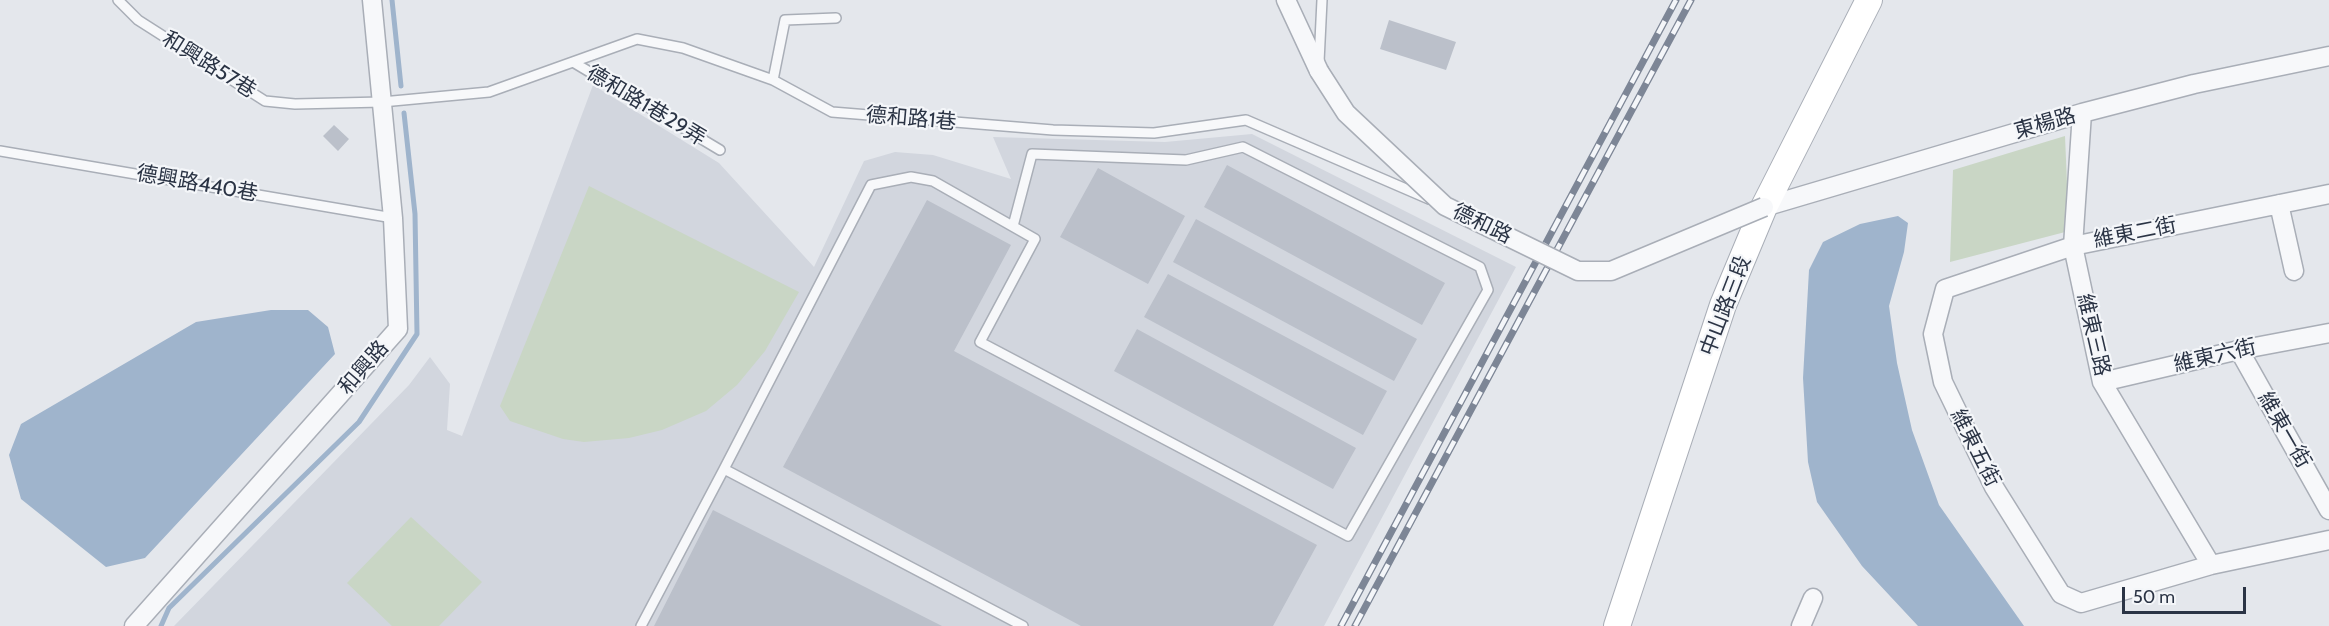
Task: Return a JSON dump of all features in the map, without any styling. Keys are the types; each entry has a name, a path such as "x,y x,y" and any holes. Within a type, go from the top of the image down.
{"street":[{"name":"和興路","path":"134,626 398,329 393,218 372,0"},
{"name":"德和路","path":"1286,0 1319,71 1346,113 1445,206 1578,271 1611,271 1764,207"},
{"name":"中山路三段","path":"1617,626 1724,305 1764,207 1869,0"},
{"name":"東楊路","path":"1764,207 2082,113 2194,84 2329,56"},
{"name":"維東三路","path":"2082,113 2073,246 2102,382 2211,565"},
{"name":"維東二街","path":"1945,289 2073,246 2329,194"},
{"path":"2279,204 2294,271"},
{"name":"維東五街","path":"1945,289 1933,334 1943,382 1994,487 2061,594 2081,603 2211,565"},
{"name":"維東六街","path":"2102,382 2239,350 2329,333"},
{"name":"維東一街","path":"2239,350 2329,510"},
{"path":"2211,565 2329,540"},
{"path":"1801,626 1813,598"}],"lane":[{"name":"和興路57巷","path":"118,0 138,20 266,101 295,104 382,102"},
{"path":"1319,71 1322,0"},
{"path":"773,80 785,20 836,18"},
{"name":"德和路1巷","path":"382,102 489,92 637,39 683,48 773,80 832,112 1053,130 1154,133 1246,120 1445,206"},
{"name":"德和路1巷29弄","path":"573,62 720,150"},
{"path":"641,626 872,184 911,177 933,181 1013,226 1035,238 980,342 1348,536 1488,290 1479,267 1244,147 1186,160 1032,154 1013,226"},
{"name":"德興路440巷","path":"0,151 393,218"},
{"path":"724,469 1023,626"}],"shaded area":[{"path":"593,85 719,163 814,267 864,161 895,152 933,155 1011,179 993,137 1165,142 1252,134 1516,267 1324,626 174,626 409,385 430,357 450,384 447,430 462,436"}],"green space":[{"path":"2065,136 2069,231 1950,262 1953,170"},
{"path":"589,186 799,292 765,351 737,385 706,411 662,430 629,438 584,442 563,439 510,421 500,406"},
{"path":"411,517 482,582 439,626 392,626 347,583"}],"water":[{"path":"1898,216 1908,223 1904,252 1889,306 1897,363 1912,430 1939,505 2024,626 1918,626 1862,566 1817,502 1808,462 1803,378 1809,270 1823,242 1860,224"},
{"path":"271,310 308,310 328,327 335,354 145,558 106,567 21,499 9,455 21,424 196,322"}],"building":[{"path":"1389,20 1456,42 1446,70 1380,49"},
{"path":"334,125 349,139 338,151 323,136"},
{"path":"1227,165 1445,283 1422,325 1204,207"},
{"path":"1098,168 1185,216 1148,284 1060,237"},
{"path":"927,200 1011,245 954,351 1317,545 1273,626 1081,626 783,467"},
{"path":"1196,219 1417,339 1394,381 1173,262"},
{"path":"1168,274 1387,391 1363,435 1144,317"},
{"path":"1137,329 1356,448 1333,489 1114,371"},
{"path":"713,510 942,626 654,626"}],"waterway":[{"path":"392,0 401,86"},
{"path":"161,626 169,608 359,422 417,334 415,214 404,113"}],"railway":[{"path":"1341,626 1676,0"},
{"path":"1355,626 1691,0"}]}
